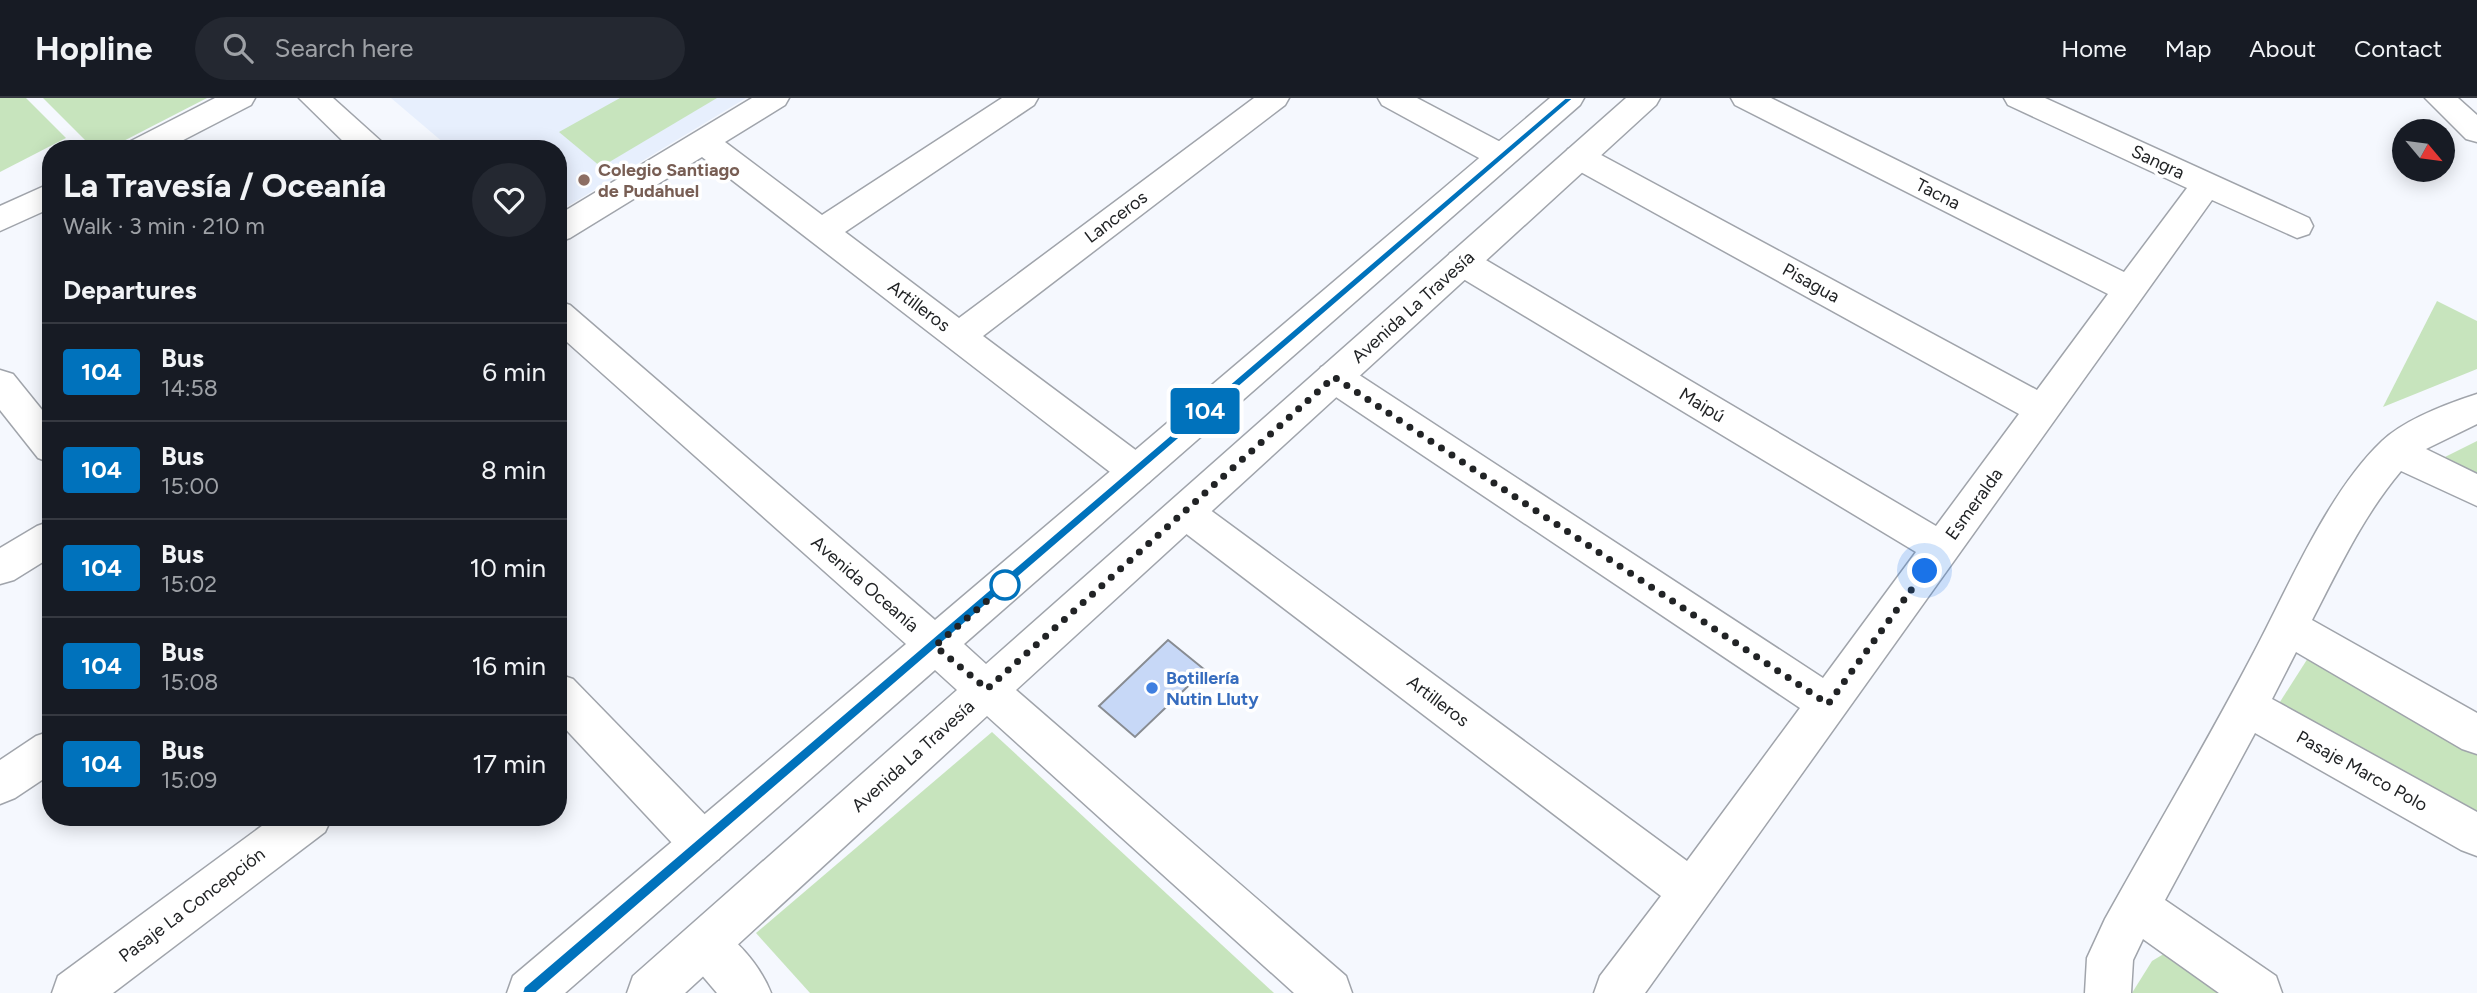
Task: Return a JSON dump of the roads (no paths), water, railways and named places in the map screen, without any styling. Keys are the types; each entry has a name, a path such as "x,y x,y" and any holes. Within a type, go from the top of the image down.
{"street":[{"path":"158,140 240,98"},
{"path":"314,98 361,140"},
{"path":"567,224 774,98"},
{"path":"821,232 1023,98"},
{"name":"Lanceros","path":"959,337 1274,98"},
{"path":"1393,98 1502,156"},
{"path":"530,993 1569,98"},
{"name":"Avenida La Travesía","path":"650,993 1645,98"},
{"name":"Tacna","path":"1745,98 2130,290"},
{"name":"Sangra","path":"2019,98 2297,226"},
{"path":"2440,98 2477,132"},
{"name":"Artilleros","path":"702,141 1136,471"},
{"name":"Pisagua","path":"1579,157 2042,410"},
{"name":"Esmeralda","path":"1617,993 2207,184"},
{"path":"0,220 42,199"},
{"name":"Maipú","path":"1462,262 1941,548"},
{"name":"Avenida Oceanía","path":"567,322 987,689 1329,993"},
{"path":"1334,377 1828,704"},
{"path":"1,387 42,437"},
{"path":"2108,993 2110,958 2247,707 2346,516 2380,468 2396,452 2417,436 2477,408"},
{"path":"2396,452 2477,491"},
{"name":"Artilleros","path":"1185,512 1691,891"},
{"path":"0,568 42,542"},
{"path":"2288,627 2477,735"},
{"path":"567,701 703,844"},
{"name":"Pasaje Marco Polo","path":"2247,707 2477,835"},
{"path":"0,785 42,756"},
{"name":"Pasaje La Concepción","path":"75,993 298,826"},
{"path":"2136,907 2259,993"},
{"path":"705,944 748,993"}],"place":[{"name":"Colegio Santiago de Pudahuel","path":"584,180"},
{"name":"Botillería Nutin Lluty","path":"1152,688"}]}
